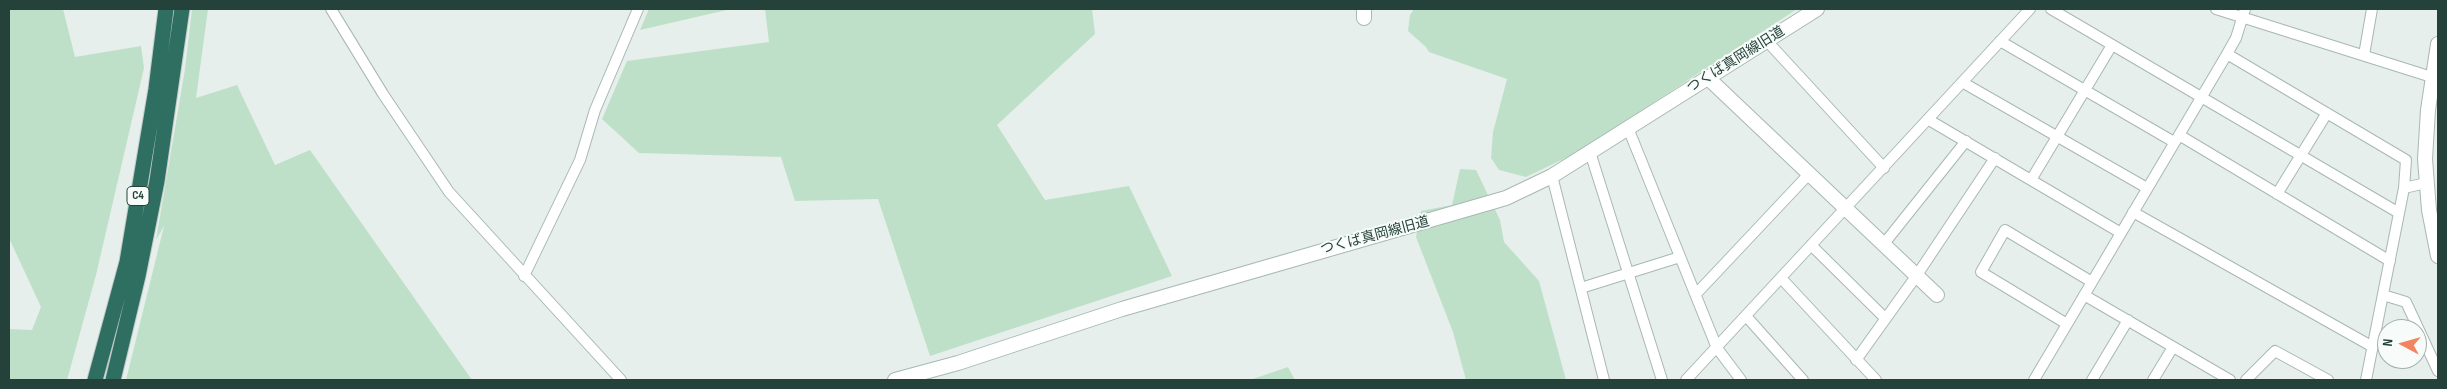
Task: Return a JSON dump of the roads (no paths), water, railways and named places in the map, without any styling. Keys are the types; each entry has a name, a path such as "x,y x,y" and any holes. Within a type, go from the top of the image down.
{"highway":[{"name":"C4","path":"96,380 127,262 156,89 166,9"},
{"name":"C4","path":"113,380 138,276 157,181 182,9"}],"street":[{"path":"331,9 383,94 449,192 621,380"},
{"path":"524,276 580,160 595,110 638,9"},
{"name":"つくば真岡線旧道","path":"895,380 1292,259 1470,210 1506,198 1552,176 1817,9"},
{"path":"1686,380 2030,9"},
{"path":"2051,9 2399,213"},
{"path":"2216,9 2244,13 2435,78"},
{"path":"2364,55 2372,9"},
{"path":"2034,380 2227,54 2244,13"},
{"path":"1766,40 1884,168"},
{"path":"2000,41 2085,90 2177,138 2277,194 2390,261"},
{"path":"2438,44 2426,135 2426,184 2438,256"},
{"path":"2031,180 2112,45"},
{"path":"2227,54 2406,160 2404,188 2366,380"},
{"path":"1708,78 1937,295"},
{"path":"1962,82 2147,188"},
{"path":"2277,194 2327,113"},
{"path":"1929,120 2121,233"},
{"path":"1628,128 1717,348 1741,380"},
{"path":"1883,245 1966,141"},
{"path":"1590,152 1662,380"},
{"path":"1856,360 1917,275 1995,158"},
{"path":"1696,294 1810,174"},
{"path":"1552,176 1604,380"},
{"path":"2404,188 2426,184"},
{"path":"2133,212 2373,347"},
{"path":"2067,324 1981,272 2005,230 2092,282"},
{"path":"1811,244 1885,318"},
{"path":"1581,288 1680,257"},
{"path":"1781,278 1875,380"},
{"path":"2084,295 2230,380"},
{"path":"2383,296 2406,302 2438,371"},
{"path":"1746,316 1803,380"},
{"path":"2092,380 2128,320"},
{"path":"2153,380 2173,347"},
{"path":"2246,380 2275,351 2328,380"}]}
